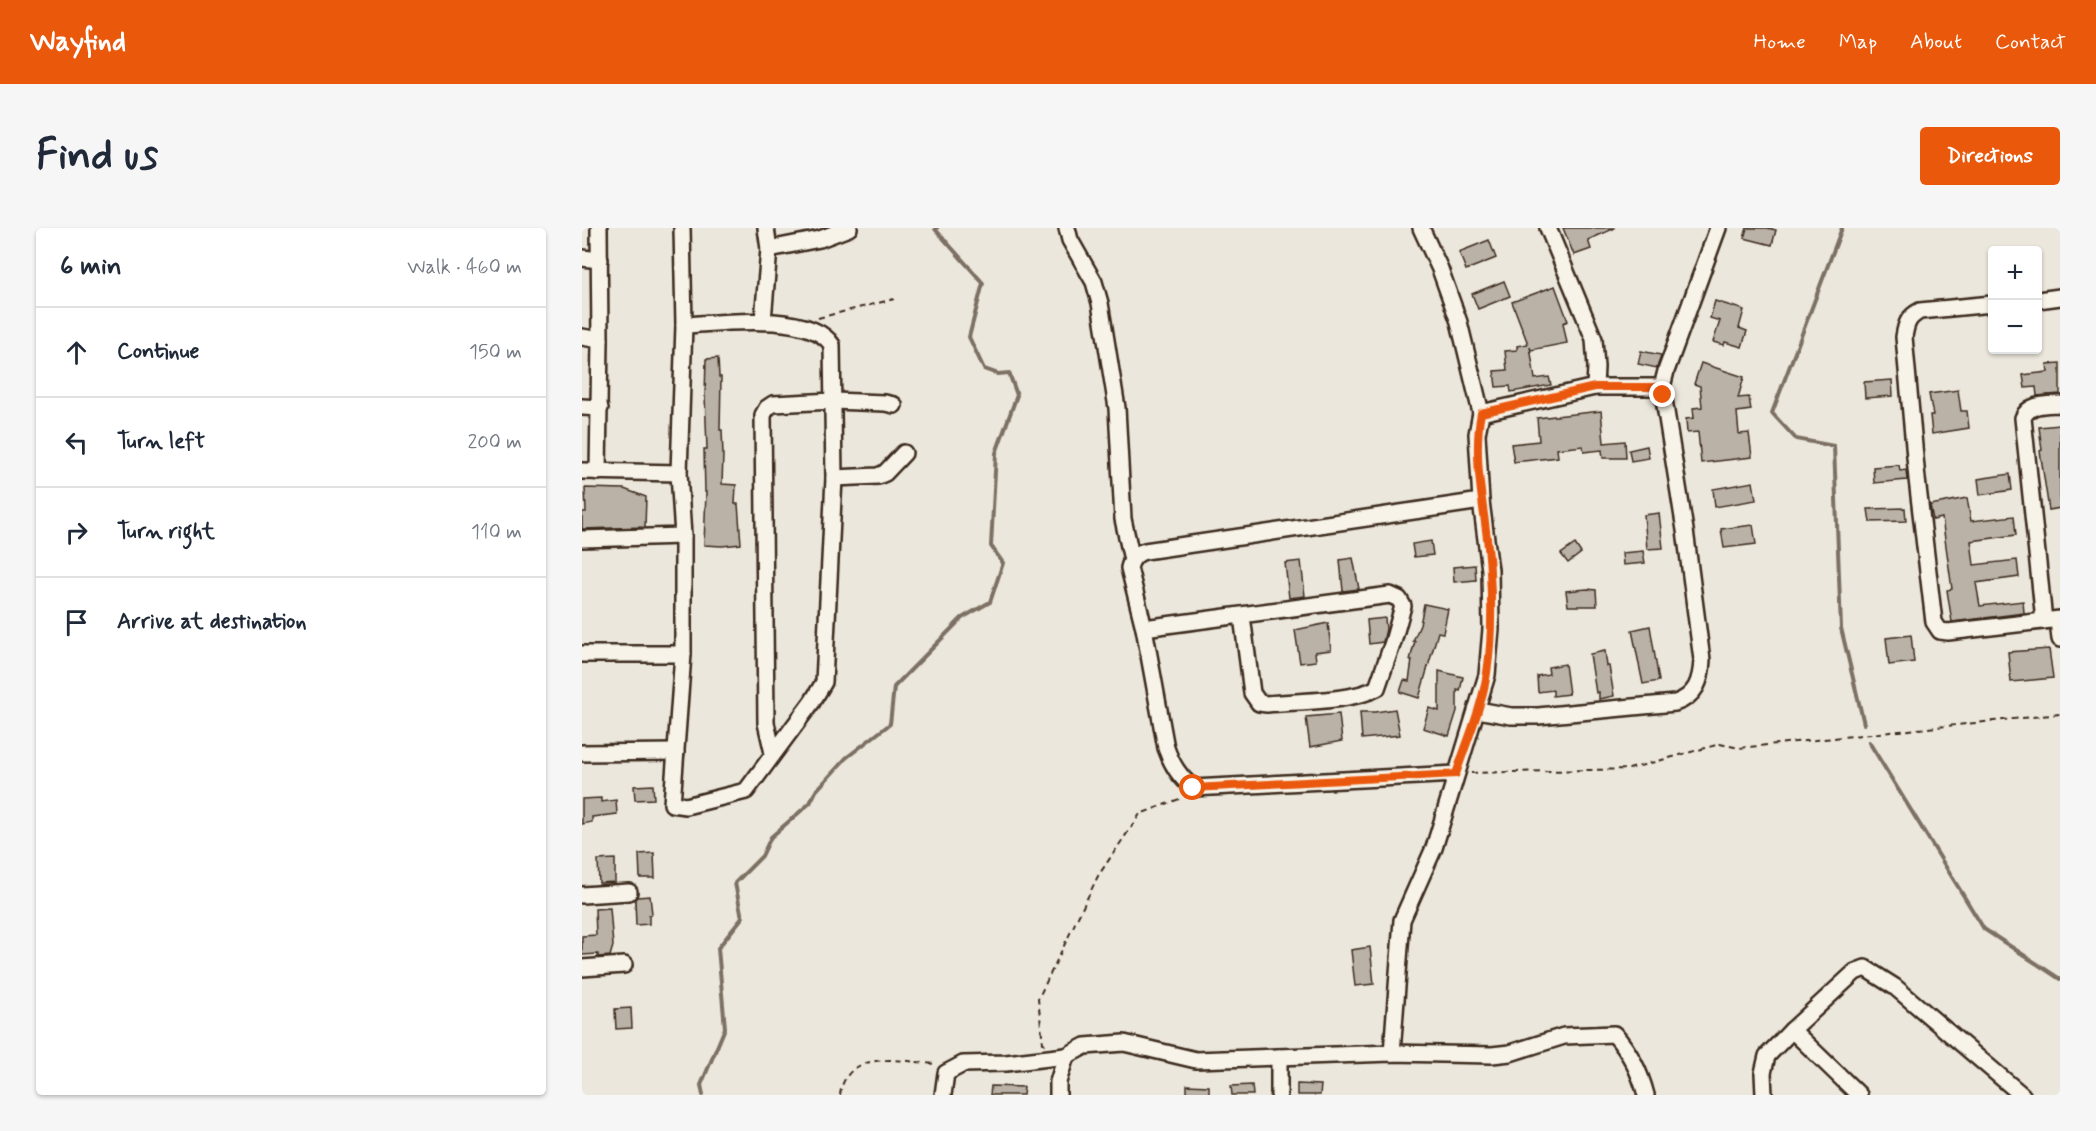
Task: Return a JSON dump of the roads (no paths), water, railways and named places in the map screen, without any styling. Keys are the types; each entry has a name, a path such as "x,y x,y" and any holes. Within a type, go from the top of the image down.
{"street":[{"path":"598,472 599,228"},
{"path":"682,228 684,325 679,474 683,536 682,654 672,804 686,806 746,791 753,785 824,682 834,478 831,345 829,340 793,325 763,320 684,325"},
{"path":"763,320 769,249 766,228"},
{"path":"769,249 820,239 849,228"},
{"path":"1067,228 1070,240 1094,282 1100,303 1117,408 1123,519 1132,560"},
{"path":"1392,1053 1402,920 1434,848 1478,710 1487,675 1491,629 1490,570 1481,501 1477,434 1481,413 1459,322 1440,269 1421,228"},
{"path":"1548,228 1594,339 1595,387"},
{"path":"1478,710 1511,716 1538,716 1675,703 1690,696 1696,689 1702,672 1702,660 1685,530 1662,387 1718,228"},
{"path":"582,258 600,260"},
{"path":"2042,299 2060,297"},
{"path":"1988,304 1920,311 1911,316 1906,326 1917,479 1934,622 1940,631 1948,632 2054,620"},
{"path":"582,337 600,340"},
{"path":"1481,413 1595,387 1662,387"},
{"path":"773,753 766,723 763,415 773,404 833,401 894,405"},
{"path":"2060,404 2032,407 2025,412 2023,418 2054,620 2060,639"},
{"path":"582,407 600,408"},
{"path":"834,478 878,476 885,473 904,453"},
{"path":"582,471 679,474"},
{"path":"1456,774 1193,788 1182,779 1172,765 1166,748 1144,628 1129,568 1132,560 1145,551 1481,501"},
{"path":"582,539 683,536"},
{"path":"1144,628 1390,595 1399,599 1403,606 1377,688 1364,694 1345,697 1267,704 1259,702 1252,693 1242,616"},
{"path":"582,654 682,654"},
{"path":"582,753 676,752"},
{"path":"582,895 629,892"},
{"path":"582,968 624,965"},
{"path":"1764,1095 1762,1073 1767,1056 1854,972 1868,969 1895,987 2022,1095"},
{"path":"1792,1030 1859,1095"},
{"path":"943,1095 945,1073 956,1066 1065,1056 1085,1046 1124,1043 1196,1060 1392,1053 1492,1055 1510,1053 1564,1036 1614,1034 1633,1060 1646,1095"},
{"path":"1058,1089 1065,1056"},
{"path":"1279,1057 1279,1095"},
{"path":"1039,1059 1058,1089"}],"waterway":[{"path":"703,1095 701,1085 725,1028 718,948 742,918 735,883 762,856 771,837 810,803 816,791 846,758 890,724 894,687 962,618 990,602 1003,563 991,546 996,453 1017,395 1009,373 998,374 984,369 969,337 983,283 935,229 937,228"},
{"path":"1842,228 1772,413 1796,439 1834,446 1841,628 1864,724"},
{"path":"1869,742 1984,929 2060,979"}]}
